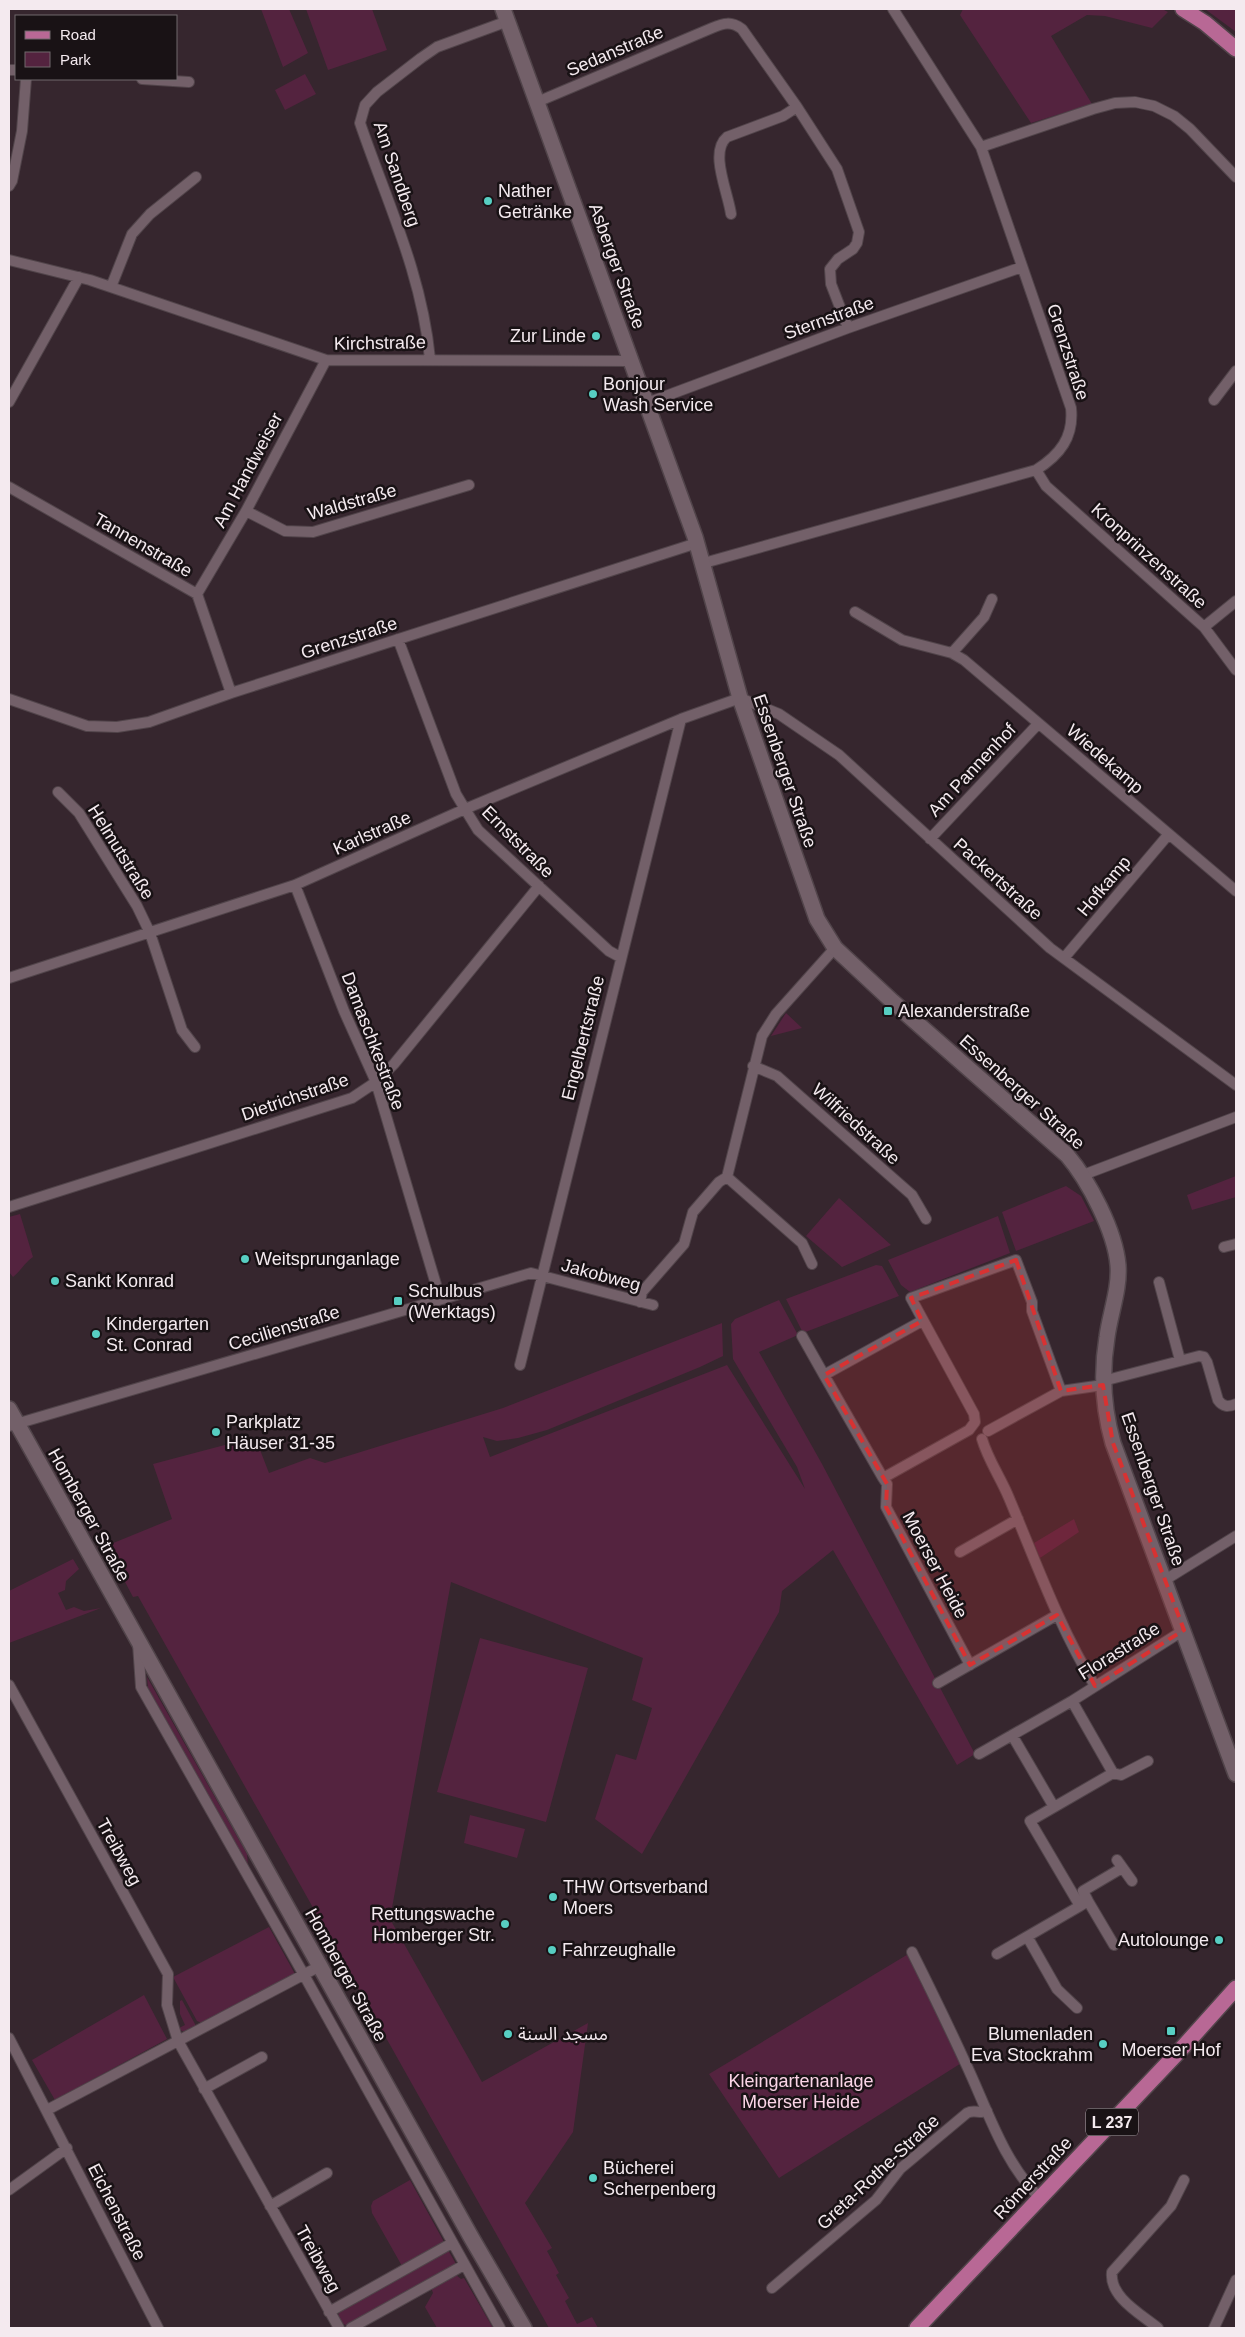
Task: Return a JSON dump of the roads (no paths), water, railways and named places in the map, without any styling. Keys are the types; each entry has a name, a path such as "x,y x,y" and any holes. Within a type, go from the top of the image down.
{"main road":[{"path":"1183,9 1205,23 1236,49"},
{"name":"Römerstraße","path":"917,2328 1236,1988"}],"street":[{"name":"Grenzstraße","path":"704,562 1036,470 1063,448 1069,435 1072,422 1071,408 981,147 893,9"},
{"name":"Asberger Straße","path":"506,15 696,540"},
{"name":"Am Sandberg","path":"430,359 427,327 416,279 360,123 361,114 365,105 377,92 437,47 506,15"},
{"name":"Sedanstraße","path":"537,102 724,23 735,24 742,29 797,107"},
{"path":"9,186 12,180 22,131 26,80"},
{"path":"158,80 189,82"},
{"path":"981,147 1093,109 1115,103 1135,102 1154,106 1174,116 1190,129 1236,177"},
{"path":"731,214 718,158 722,142 727,137 783,116 797,107 837,169 859,232 857,243 853,249 838,259 830,269 831,284 848,328"},
{"path":"111,287 132,234 150,214 196,177"},
{"name":"Kirchstraße","path":"9,260 111,287 326,360 631,361"},
{"name":"Sternstraße","path":"647,403 848,328 1022,267"},
{"path":"9,402 79,278"},
{"name":"Am Handweiser","path":"196,594 246,511 326,360"},
{"path":"1214,400 1236,371"},
{"name":"Kronprinzenstraße","path":"1036,470 1046,486 1204,627 1236,670"},
{"name":"Waldstraße","path":"246,511 285,531 312,532 470,485"},
{"name":"Tannenstraße","path":"10,490 196,594 231,693"},
{"name":"Grenzstraße","path":"9,699 88,726 117,727 149,722 231,693 696,540"},
{"name":"Essenberger Straße","path":"696,540 704,562 740,698 817,919 835,948 899,1008 1067,1155 1083,1175 1104,1219 1118,1265 1118,1276 1107,1338 1103,1383 1106,1418 1113,1442 1236,1774"},
{"path":"952,653 984,616 992,599"},
{"path":"1204,627 1236,601"},
{"name":"Wiedekamp","path":"855,612 902,640 952,653 964,660 1236,891"},
{"name":"Ernststraße","path":"398,639 456,794 478,830 609,951 620,957"},
{"name":"Karlstraße","path":"10,975 150,934 295,885 465,809 681,719 740,698"},
{"name":"Packertstraße","path":"740,698 778,714 839,755 1064,958 1236,1085"},
{"name":"Engelbertstraße","path":"520,1365 620,957 681,719"},
{"name":"Am Pannenhof","path":"930,839 1038,724"},
{"name":"Helmutstraße","path":"58,792 79,813 137,906 150,934 182,1030 195,1047"},
{"name":"Hofkamp","path":"1064,958 1168,835"},
{"name":"Damaschkestraße","path":"295,885 344,1011 376,1082 440,1298"},
{"name":"Dietrichstraße","path":"9,1207 352,1098 376,1082 394,1064 539,886"},
{"path":"640,1302 642,1292 684,1244 693,1212 719,1182 727,1177 762,1036 776,1014 835,948"},
{"name":"Wilfriedstraße","path":"754,1066 777,1076 847,1138 912,1196 926,1219"},
{"path":"1083,1175 1236,1117"},
{"path":"727,1177 802,1243 812,1264"},
{"path":"1224,1247 1236,1244"},
{"path":"1061,1390 1032,1311 1032,1302 1016,1260 911,1298 974,1414 972,1426 978,1439 1061,1390 1103,1383 1199,1356 1204,1357 1218,1400 1222,1405 1236,1404"},
{"name":"Cecilienstraße","path":"13,1425 440,1298 531,1273 541,1275"},
{"name":"Jakobweg","path":"541,1275 653,1305"},
{"path":"1159,1282 1180,1360"},
{"path":"824,1375 922,1321"},
{"path":"802,1336 883,1478 972,1426"},
{"name":"Homberger Straße","path":"9,1409 13,1425 137,1638 471,2237 524,2328"},
{"path":"985,1435 1058,1615 1077,1656 1095,1686"},
{"name":"Moerser Heide","path":"883,1478 886,1484 886,1507 970,1664"},
{"name":"Moerser Heide","path":"960,1552 1018,1519"},
{"path":"1165,1580 1236,1536"},
{"path":"938,1683 1058,1615"},
{"name":"Florastraße","path":"979,1754 1072,1701 1184,1630"},
{"name":"Homberger Straße","path":"137,1638 141,1687 500,2328"},
{"name":"Treibweg","path":"9,1685 168,1974 167,2005 178,2041 338,2328"},
{"name":"Florastraße","path":"1072,1701 1113,1774"},
{"path":"1012,1735 1054,1807"},
{"path":"1114,1944 1084,1904 1030,1821 1113,1774 1121,1775 1148,1760"},
{"path":"1084,1904 1083,1891 1119,1864 1132,1881"},
{"path":"997,1954 1028,1938 1084,1904"},
{"path":"1028,1938 1056,1989 1078,2008"},
{"path":"912,1952 1017,2170 1029,2187 1040,2198"},
{"path":"47,2110 320,1966"},
{"name":"Eichenstraße","path":"9,2038 158,2328"},
{"path":"204,2089 262,2056"},
{"name":"Greta-Rothe-Straße","path":"772,2288 876,2200 900,2169 959,2119 972,2111 982,2113 987,2111"},
{"path":"9,2190 67,2148"},
{"path":"270,2206 327,2174"},
{"path":"1158,2328 1121,2297 1112,2281 1112,2272 1171,2206 1184,2180"},
{"path":"329,2312 452,2243"},
{"path":"351,2328 464,2265"},
{"path":"1214,2328 1236,2280"}],"place":[{"name":"Nather Getränke","path":"488,201"},
{"name":"Zur Linde","path":"596,336"},
{"name":"Bonjour Wash Service","path":"593,394"},
{"name":"Alexanderstraße","path":"888,1011"},
{"name":"Weitsprunganlage","path":"245,1259"},
{"name":"Sankt Konrad","path":"55,1281"},
{"name":"Schulbus (Werktags)","path":"398,1301"},
{"name":"Kindergarten St. Conrad","path":"96,1334"},
{"name":"Parkplatz Häuser 31-35","path":"216,1432"},
{"name":"THW Ortsverband Moers","path":"553,1897"},
{"name":"Rettungswache Homberger Str.","path":"505,1924"},
{"name":"Autolounge","path":"1219,1940"},
{"name":"Fahrzeughalle","path":"552,1950"},
{"name":"Moerser Hof","path":"1171,2031"},
{"name":"مسجد السنة","path":"508,2034"},
{"name":"Blumenladen Eva Stockrahm","path":"1103,2044"},
{"name":"Bücherei Scherpenberg","path":"593,2178"}],"park label":[{"name":"Kleingartenanlage Moerser Heide","path":"801,2091"}]}
